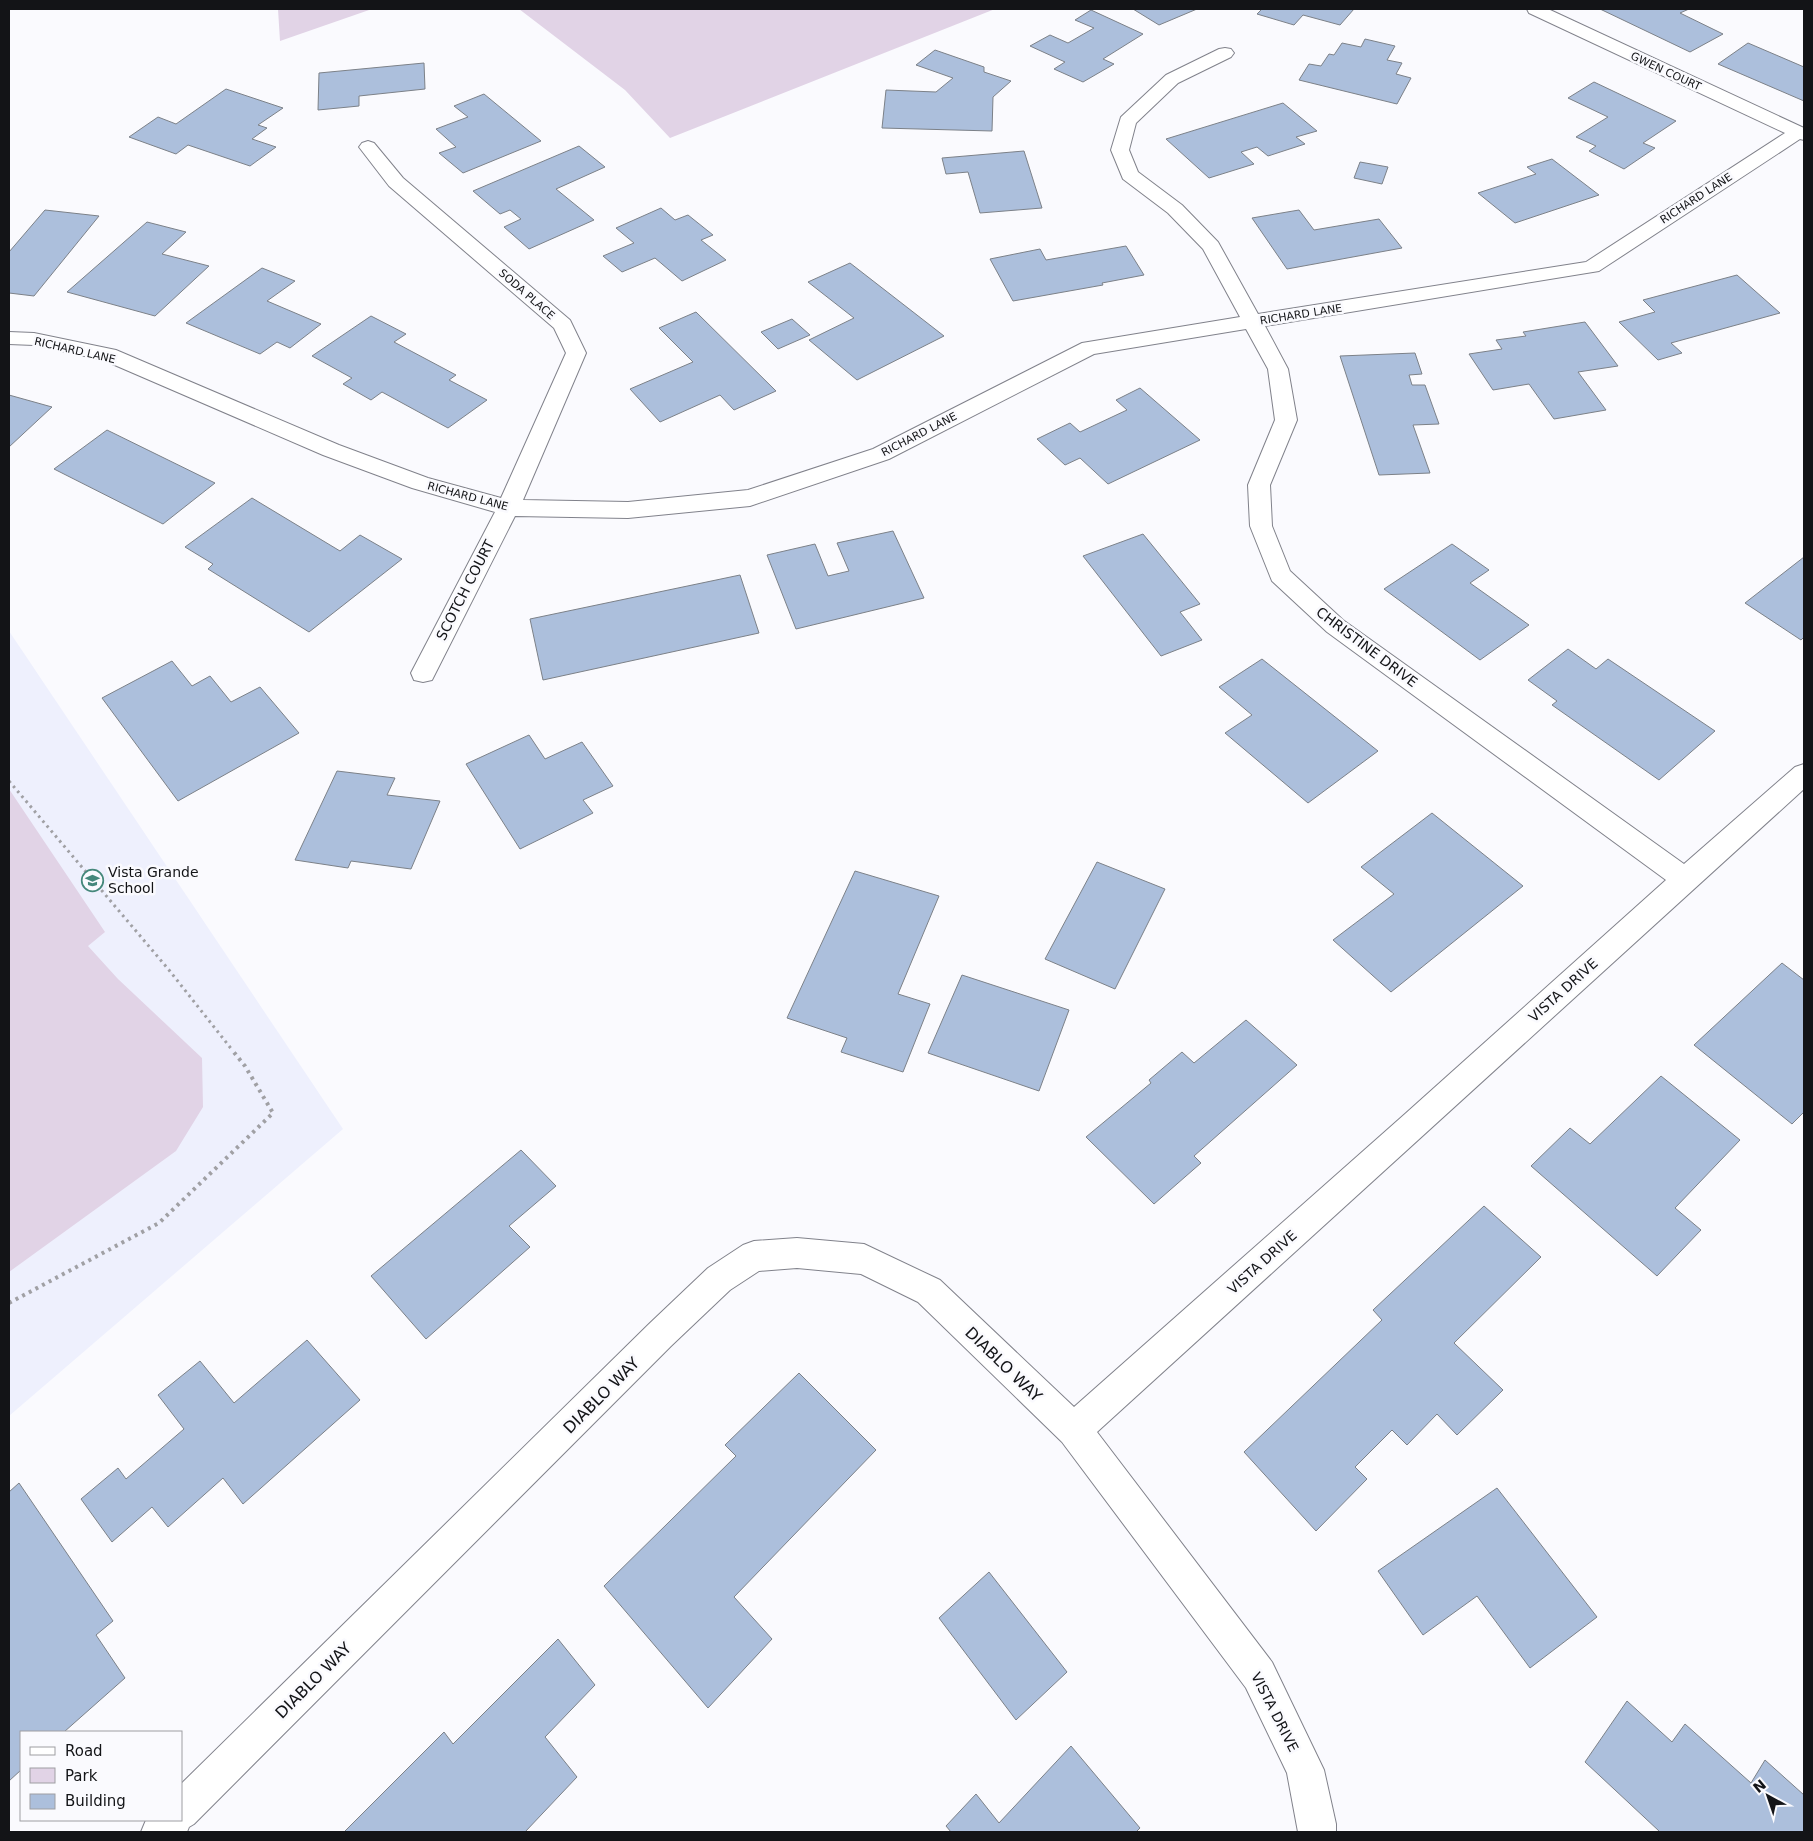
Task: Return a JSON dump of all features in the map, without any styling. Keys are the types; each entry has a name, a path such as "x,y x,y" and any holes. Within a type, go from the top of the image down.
{"street":[{"name":"GWEN COURT","path":"1535,9 1800,134"},
{"name":"CHRISTINE DRIVE","path":"1225,53 1172,79 1127,121 1120,150 1130,175 1175,208 1211,246 1278,369 1286,420 1260,485 1261,526 1280,575 1335,626 1685,879"},
{"name":"RICHARD LANE","path":"9,338 34,339 109,355 331,450 420,483 508,508 628,510 750,498 881,454 1089,348 1592,267 1800,134"},
{"name":"SODA PLACE","path":"368,146 396,182 563,326 576,353 508,508"},
{"name":"SCOTCH COURT","path":"422,673 508,508"},
{"name":"VISTA DRIVE","path":"1317,1832 1317,1824 1304,1770 1259,1675 1074,1430 1409,1131 1685,879 1804,774"},
{"name":"DIABLO WAY","path":"182,1810 660,1335 719,1279 754,1256 796,1253 864,1258 929,1291 1074,1430"},
{"path":"160,1832 172,1821"}],"path":[{"path":"9,781 168,970 245,1066 273,1113 159,1223 9,1303"}],"shaded area":[{"name":"Vista Grande School","path":"9,631 343,1129 9,1416"}],"green space":[{"path":"278,9 372,9 280,41"},
{"path":"519,9 995,9 670,138 625,90"},
{"path":"9,789 105,932 88,946 118,979 202,1058 203,1107 176,1151 9,1272"}],"building":[{"path":"1133,9 1197,9 1159,25"},
{"path":"1262,9 1354,9 1340,25 1303,15 1294,25 1257,14"},
{"path":"1600,9 1689,9 1680,13 1723,34 1690,52"},
{"path":"1091,10 1143,34 1103,59 1114,64 1083,82 1054,69 1065,62 1030,46 1050,35 1068,43 1094,28 1075,20"},
{"path":"1365,39 1395,46 1387,60 1402,63 1396,74 1411,78 1397,104 1299,80 1309,64 1321,66 1329,54 1334,55 1342,43 1361,47"},
{"path":"1748,43 1804,67 1804,101 1718,64"},
{"path":"935,50 984,67 984,72 1011,81 993,97 992,131 882,128 886,90 936,92 953,78 916,65"},
{"path":"424,63 425,89 359,96 359,106 318,110 319,73"},
{"path":"1594,82 1676,121 1643,143 1655,148 1624,169 1589,151 1596,146 1576,137 1608,117 1568,98"},
{"path":"226,89 283,108 258,125 267,128 252,139 276,147 250,166 188,145 176,154 129,137 158,117 176,124"},
{"path":"484,94 541,141 463,173 439,153 456,147 436,129 468,117 454,106"},
{"path":"1283,103 1317,131 1296,137 1305,144 1268,156 1257,147 1241,152 1254,164 1209,178 1166,139"},
{"path":"579,146 605,167 556,189 594,220 529,249 504,227 521,219 510,210 500,214 473,191"},
{"path":"1024,151 1042,208 980,213 968,172 946,174 942,158"},
{"path":"1552,159 1599,195 1515,223 1478,193 1536,174 1527,167"},
{"path":"1360,162 1388,167 1382,184 1354,178"},
{"path":"661,208 675,220 688,215 713,235 701,240 726,260 682,281 655,258 622,272 603,256 634,243 616,228"},
{"path":"45,210 99,216 34,296 9,293 9,252"},
{"path":"1299,210 1314,230 1379,219 1402,248 1287,269 1252,218"},
{"path":"147,222 186,232 162,254 209,266 155,316 67,292"},
{"path":"1126,246 1144,275 1102,283 1103,285 1013,301 990,259 1040,249 1046,260"},
{"path":"850,263 944,336 857,380 809,340 854,318 808,282"},
{"path":"262,268 295,281 267,301 321,324 290,348 277,342 260,354 186,323"},
{"path":"1737,275 1780,313 1671,343 1682,353 1658,360 1619,322 1655,312 1643,300"},
{"path":"696,312 776,391 734,410 720,395 660,422 630,389 693,362 659,328"},
{"path":"371,316 406,334 394,342 456,375 449,380 487,400 448,428 382,392 371,400 343,384 352,378 312,356"},
{"path":"792,319 810,335 778,349 761,332"},
{"path":"1585,322 1618,366 1578,372 1606,410 1554,419 1529,384 1493,390 1469,354 1502,349 1496,340 1526,336 1523,332"},
{"path":"1415,353 1422,374 1409,375 1412,385 1425,385 1439,424 1413,425 1430,473 1379,475 1340,356"},
{"path":"1140,388 1200,440 1108,484 1080,458 1065,465 1037,439 1070,423 1080,432 1127,410 1116,400"},
{"path":"9,395 52,407 9,447"},
{"path":"107,430 215,483 163,524 54,469"},
{"path":"252,498 340,551 360,535 402,559 309,632 208,569 213,564 185,547"},
{"path":"893,531 924,598 796,629 767,555 815,544 828,576 849,571 837,543"},
{"path":"1143,534 1200,604 1180,612 1202,640 1161,656 1083,556"},
{"path":"1452,544 1489,570 1470,583 1529,625 1480,660 1384,589"},
{"path":"1804,557 1804,637 1801,640 1745,603"},
{"path":"740,575 759,633 543,680 530,619"},
{"path":"1568,649 1596,669 1608,659 1715,731 1659,780 1552,705 1557,701 1528,680"},
{"path":"1262,659 1378,751 1308,803 1225,733 1252,715 1219,687"},
{"path":"172,661 192,686 210,676 231,702 260,687 299,733 178,801 102,698"},
{"path":"529,735 545,759 582,742 613,786 583,800 593,813 520,849 466,764"},
{"path":"337,771 395,778 387,795 440,801 411,869 351,861 348,868 295,860"},
{"path":"1432,813 1523,886 1391,992 1333,940 1394,894 1361,867"},
{"path":"1097,862 1165,889 1115,989 1045,959"},
{"path":"855,871 939,896 898,994 930,1004 903,1072 841,1052 847,1038 787,1018"},
{"path":"1782,963 1804,980 1804,1112 1792,1124 1694,1045"},
{"path":"962,975 1069,1010 1039,1091 928,1053"},
{"path":"1246,1020 1297,1065 1194,1156 1201,1163 1154,1204 1086,1137 1151,1083 1149,1080 1182,1052 1194,1063"},
{"path":"1661,1076 1740,1140 1675,1208 1701,1230 1657,1276 1531,1166 1570,1128 1590,1144"},
{"path":"521,1150 556,1186 509,1226 530,1247 426,1339 371,1276"},
{"path":"1484,1206 1541,1257 1454,1343 1503,1390 1457,1435 1437,1414 1407,1445 1392,1430 1355,1467 1367,1479 1316,1531 1244,1452 1382,1320 1373,1310"},
{"path":"307,1340 360,1400 243,1504 223,1478 168,1527 152,1507 112,1542 81,1499 118,1468 126,1479 184,1429 158,1395 200,1361 234,1403"},
{"path":"799,1373 876,1450 734,1597 772,1639 708,1708 604,1586 736,1456 725,1445"},
{"path":"19,1483 113,1621 96,1635 125,1678 65,1731 20,1731 20,1771 9,1781 9,1492"},
{"path":"1497,1488 1597,1617 1530,1668 1477,1596 1423,1635 1378,1571"},
{"path":"989,1572 1067,1672 1016,1720 939,1618"},
{"path":"558,1639 595,1685 545,1737 577,1777 525,1832 344,1832 444,1732 453,1744"},
{"path":"1627,1701 1672,1742 1685,1724 1751,1783 1765,1760 1804,1795 1804,1832 1658,1832 1585,1762"},
{"path":"1071,1746 1140,1828 1136,1832 951,1832 946,1826 976,1794 999,1823"}],"place":[{"name":"Vista Grande School","path":"92,880"}]}
